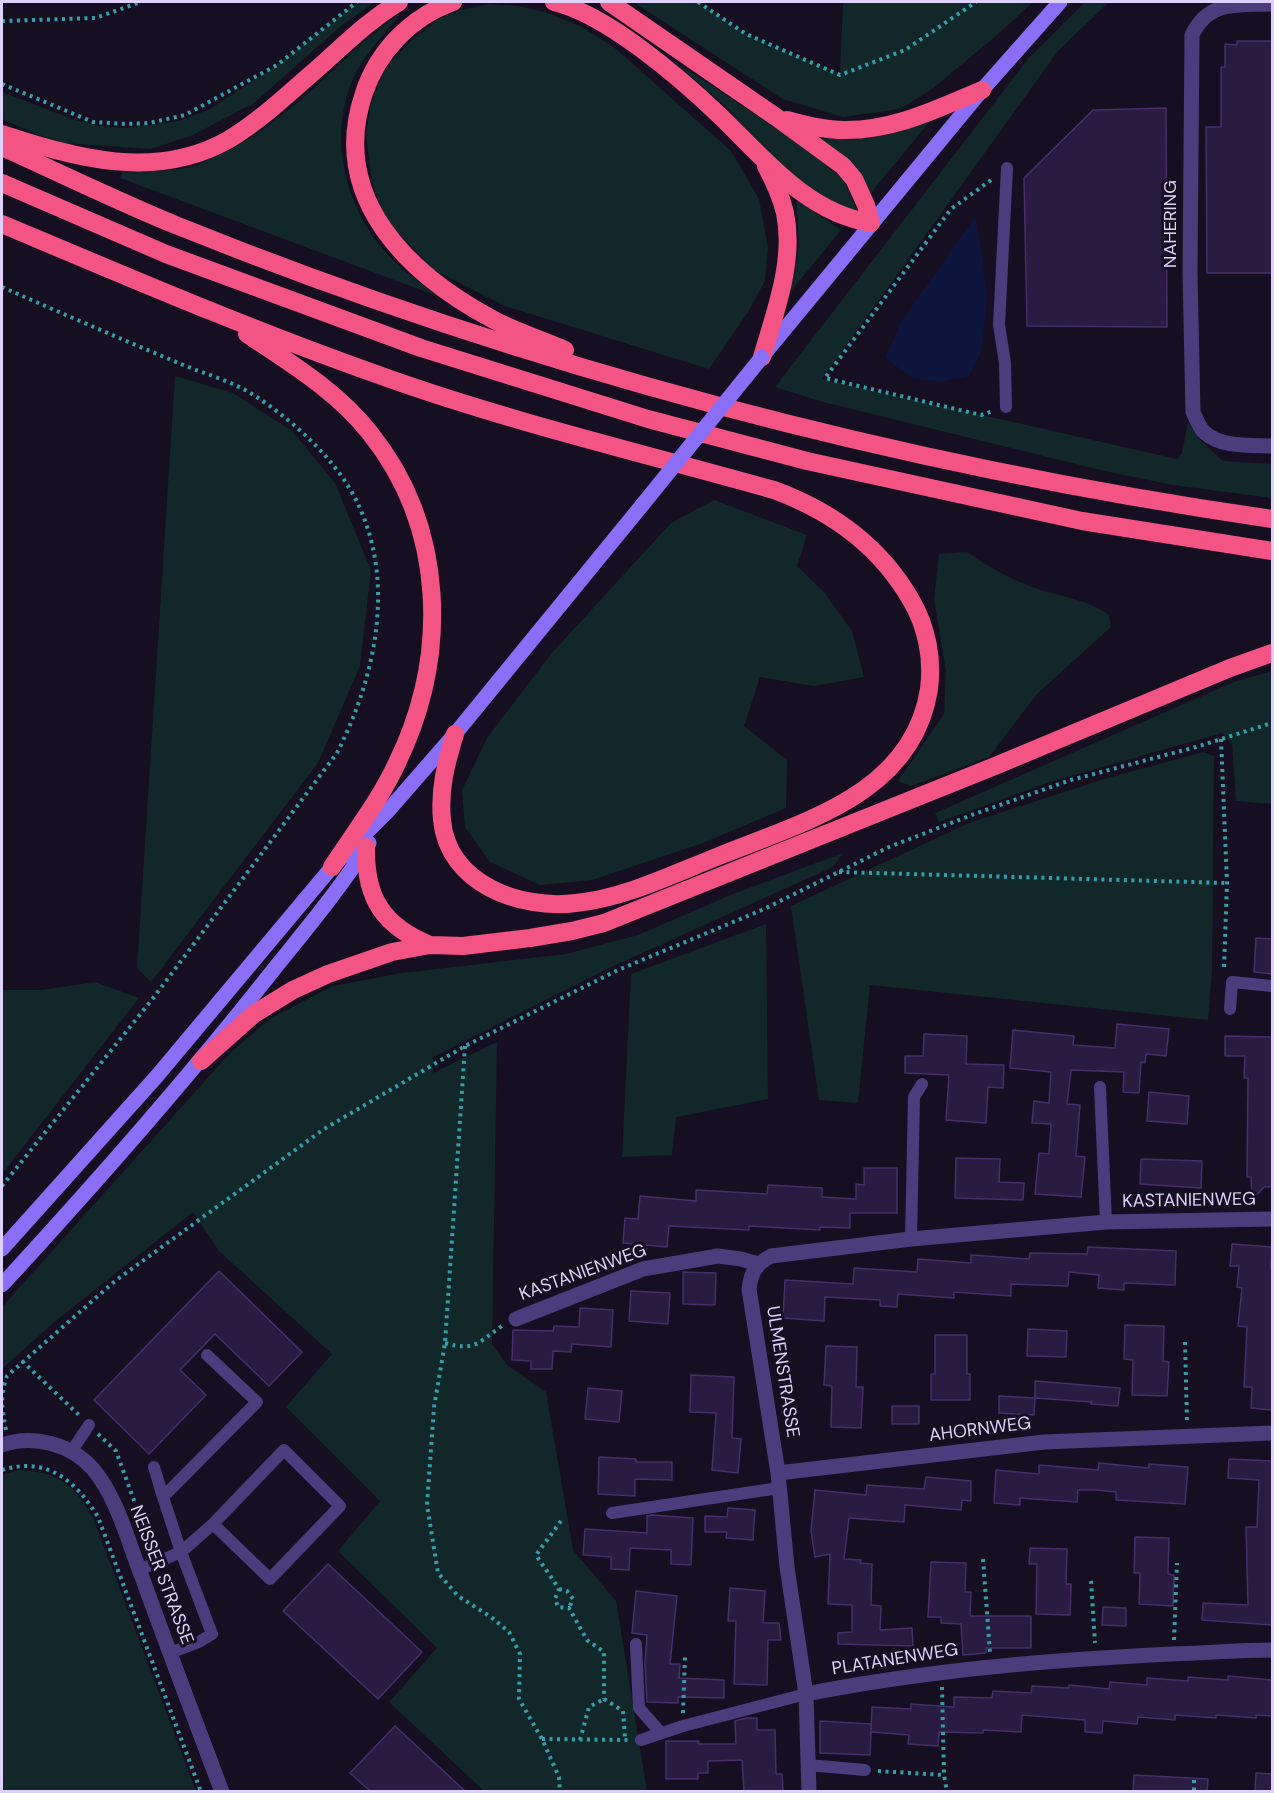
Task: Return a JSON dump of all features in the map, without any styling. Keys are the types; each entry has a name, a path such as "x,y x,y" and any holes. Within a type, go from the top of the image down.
{"highway":[{"path":"2,134 72,155 102,161 157,162 194,155 228,139 253,123 375,18 399,2"},
{"path":"453,2 428,13 406,28 381,56 366,85 357,122 356,142 359,177 370,207 379,223 403,253 423,274 451,294 495,320 655,389"},
{"path":"554,2 590,15 668,70 718,113 760,157 800,192 826,209 855,221 871,223 854,178 843,166 609,2"},
{"path":"776,117 825,128 861,130 919,117 982,90"},
{"path":"2,147 177,225 428,319 655,389 811,429 1087,490 1272,519"},
{"path":"760,157 781,200 787,238 782,286 762,357"},
{"path":"2,183 166,254 421,348 648,418 807,461 1071,518 1272,551"},
{"path":"2,224 220,316 390,379 506,416 774,490 813,506 865,542 893,573 916,608 928,643 930,680 922,717 906,749 895,763 868,787 831,811 609,897 576,903 547,904 521,901 497,892 477,880 460,865 442,823 441,798 443,773 455,734"},
{"path":"220,316 316,380 369,431 396,468 413,504 424,545 432,587 432,631 428,676 398,762 332,867"},
{"path":"201,1060 254,1014 292,990 328,974 392,952 430,945 463,946 530,938 604,923 941,788 1230,668 1272,653"},
{"path":"366,847 368,883 384,914 397,929 430,945"}],"main road":[{"path":"2,1249 157,1076 332,867 387,812 455,734 871,223 982,90 1060,2"},
{"path":"2,1285 80,1200 201,1060 340,885 387,812"}],"street":[{"name":"NAHERING","path":"1272,4 1228,5 1212,9 1203,17 1192,35 1190,273 1193,412 1203,432 1218,441 1272,446"},
{"name":"KASTANIENWEG","path":"516,1318 644,1269 718,1256 758,1264 771,1256 911,1239 1106,1222 1272,1219"},
{"name":"ULMENSTRASSE","path":"758,1264 751,1275 749,1289 779,1480 787,1567 806,1694 809,1791"},
{"name":"AHORNWEG","path":"779,1480 1044,1442 1272,1434"},
{"name":"NEISSER STRASSE","path":"5,1444 23,1440 52,1444 71,1452 93,1469 104,1485 139,1570 222,1791"},
{"name":"PLATANENWEG","path":"806,1694 870,1682 991,1666 1095,1657 1272,1650"}],"lane":[{"path":"1006,407 1005,363 999,325 1007,168"},
{"path":"1230,1009 1232,982 1272,986"},
{"path":"911,1239 914,1097 922,1084"},
{"name":"KASTANIENWEG","path":"1100,1088 1106,1222"},
{"path":"163,1497 257,1402 207,1355"},
{"path":"71,1452 89,1425"},
{"path":"139,1570 181,1552 213,1524 284,1450 340,1506 270,1579 213,1524"},
{"path":"154,1467 181,1552 212,1634 199,1642 170,1653"},
{"path":"612,1513 779,1480"},
{"path":"636,1644 639,1708 662,1733"},
{"path":"641,1740 683,1726 806,1694"},
{"path":"808,1765 865,1770"}],"path":[{"path":"2,21 95,18 141,2"},
{"path":"2,84 93,122 149,123 185,115 277,65 357,2"},
{"path":"698,2 746,34 840,75 905,50 976,2"},
{"path":"1006,407 981,415 825,378 951,209 1007,168"},
{"path":"2,287 251,392 301,430 330,461 358,504 372,546 379,581 375,641 351,724 337,753 154,997 2,1186"},
{"path":"5,1444 2,1391 7,1376 22,1361 115,1281 324,1129 465,1046 618,970 762,910 889,847 1071,780 1272,723"},
{"path":"1221,739 1227,883 1224,981 1232,982"},
{"path":"838,872 1227,883"},
{"path":"465,1046 445,1343 434,1407 427,1505 438,1573 458,1596 491,1617 509,1632 520,1654 519,1699 542,1739 559,1777 560,1791"},
{"path":"445,1343 462,1348 481,1342 500,1327"},
{"path":"1185,1342 1187,1436"},
{"path":"2,1470 23,1467 50,1471 74,1485 87,1499 98,1517 201,1791"},
{"path":"561,1521 536,1555 559,1589 567,1591 573,1599 569,1608"},
{"path":"983,1559 991,1666"},
{"path":"1173,1654 1177,1563"},
{"path":"1091,1581 1095,1657"},
{"path":"559,1589 555,1599 558,1607 569,1608"},
{"path":"569,1608 587,1640 604,1652 604,1699"},
{"path":"683,1726 685,1657"},
{"path":"942,1672 944,1775 947,1791"},
{"path":"580,1740 589,1707 604,1699"},
{"path":"604,1699 623,1711 625,1740"},
{"path":"542,1739 641,1740"},
{"path":"865,1770 944,1775"},
{"path":"1194,1780 1194,1791"}],"green space":[{"path":"357,2 375,2 342,25 254,103 193,135 151,149 64,143 33,133 2,119 2,92 75,120 100,126 124,128 179,121 210,109 277,65"},
{"path":"633,2 698,2 746,34 840,74 843,2 1033,2 932,89 900,109 843,117 783,99"},
{"path":"1085,2 1109,2 1058,51 822,379 1177,459 1182,453 1188,422 1198,438 1223,461 1272,464 1272,498 1173,485 1109,472 823,402 775,387 1028,59"},
{"path":"487,4 518,6 545,12 582,27 616,49 731,151 759,199 768,248 765,281 748,312 709,369 505,306 434,270 384,218 372,182 366,134 372,100 380,81 388,65 411,41 438,19"},
{"path":"400,14 367,54 352,81 342,120 343,161 353,200 372,235 403,269 440,297 120,178 123,171 183,169 194,166 243,143 289,109 377,31"},
{"path":"671,59 807,149 843,179 857,210 839,208 819,197 774,158 721,102"},
{"path":"930,121 870,194 817,138 855,140 890,134"},
{"path":"796,199 841,230 787,296 795,271 799,246"},
{"path":"175,376 233,393 292,431 335,483 371,570 360,666 318,763 151,982 137,968"},
{"path":"714,500 807,535 797,566 824,592 852,631 864,677 814,686 760,677 744,726 787,760 786,808 703,843 592,880 540,885 490,862 465,827 462,790 487,738 551,654 671,523"},
{"path":"967,552 1019,582 1084,602 1101,610 1109,615 1111,627 1037,694 989,757 911,786 898,781 944,714 946,671 934,599 939,554"},
{"path":"1272,671 1272,804 1236,801 1232,744 1222,733 1053,781 939,822 935,813 1234,682"},
{"path":"1203,752 1214,756 1212,970 1208,1020 870,985 858,1103 819,1100 791,906 969,823 1104,779"},
{"path":"843,853 833,867 609,968 433,1057 433,1073 497,1042 492,1344 507,1365 546,1392 573,1550 616,1601 647,1791 484,1791 389,1702 437,1648 338,1551 380,1501 286,1407 332,1354 219,1251 193,1212 53,1323 2,1369 2,1307 230,1053 271,1018 333,986 402,973 566,954 638,935 733,894"},
{"path":"766,924 768,1099 676,1117 672,1155 622,1157 631,974"},
{"path":"95,982 139,998 2,1174 2,990 42,990"},
{"path":"18,1470 43,1473 63,1482 79,1496 93,1518 196,1791 2,1791 2,1475"}],"water":[{"path":"975,217 987,298 982,350 969,376 940,382 912,378 885,358 901,322"}],"building":[{"path":"1237,41 1272,41 1272,273 1207,273 1206,127 1221,127 1221,67 1225,67 1225,44 1237,45"},
{"path":"1166,108 1167,327 1027,326 1024,178 1093,110"},
{"path":"1256,938 1272,939 1272,974 1254,972"},
{"path":"1117,1024 1169,1029 1166,1056 1146,1054 1145,1063 1141,1062 1139,1093 1123,1092 1124,1072 1071,1070 1067,1104 1080,1105 1076,1156 1085,1157 1081,1197 1035,1194 1039,1153 1049,1154 1051,1124 1032,1123 1034,1101 1049,1103 1051,1072 1010,1068 1013,1030 1074,1036 1073,1045 1115,1048"},
{"path":"924,1034 967,1036 966,1064 1004,1065 1003,1088 988,1087 986,1123 946,1120 949,1075 905,1073 905,1056 923,1056"},
{"path":"1225,1036 1272,1037 1272,1187 1264,1187 1252,1200 1251,1177 1247,1177 1248,1078 1244,1078 1245,1056 1225,1056"},
{"path":"1149,1092 1189,1096 1187,1124 1147,1121"},
{"path":"956,1158 1000,1159 999,1182 1024,1183 1023,1200 955,1198"},
{"path":"1141,1159 1202,1161 1201,1188 1140,1184"},
{"path":"864,1168 897,1168 897,1213 850,1213 850,1228 820,1227 820,1230 749,1226 749,1230 669,1226 667,1247 623,1243 625,1218 638,1219 640,1196 696,1201 696,1190 767,1194 768,1185 822,1188 822,1197 856,1199 856,1184 864,1185"},
{"path":"1232,1244 1272,1247 1272,1410 1251,1408 1252,1387 1244,1387 1247,1327 1238,1326 1242,1288 1237,1287 1239,1266 1230,1266"},
{"path":"1088,1247 1176,1251 1175,1285 1124,1283 1124,1290 1098,1288 1099,1275 1069,1272 1068,1286 1011,1284 1011,1296 954,1292 954,1298 898,1294 897,1307 880,1306 880,1300 825,1297 824,1321 783,1318 785,1280 853,1284 854,1268 917,1272 918,1259 971,1263 971,1255 1029,1259 1030,1253 1087,1254"},
{"path":"219,1271 302,1352 269,1386 215,1334 180,1370 206,1395 149,1454 94,1400"},
{"path":"683,1272 716,1273 715,1305 683,1304"},
{"path":"631,1291 670,1293 668,1324 629,1321"},
{"path":"580,1308 613,1310 611,1347 572,1344 571,1352 553,1351 552,1369 531,1369 531,1361 512,1360 513,1330 553,1331 554,1326 579,1327"},
{"path":"1125,1325 1164,1326 1163,1361 1169,1362 1167,1396 1132,1395 1133,1360 1124,1359"},
{"path":"1028,1329 1067,1331 1066,1357 1027,1356"},
{"path":"935,1335 967,1335 970,1400 931,1400 931,1374 935,1374"},
{"path":"826,1346 857,1347 856,1387 863,1387 861,1428 831,1427 832,1386 824,1385"},
{"path":"691,1375 734,1377 732,1438 741,1439 738,1473 712,1470 716,1413 690,1412"},
{"path":"1035,1381 1120,1388 1118,1406 1035,1398"},
{"path":"588,1388 622,1391 619,1422 585,1419"},
{"path":"999,1396 1035,1398 1034,1415 999,1413"},
{"path":"892,1406 919,1406 919,1424 892,1424"},
{"path":"599,1457 636,1459 636,1462 672,1462 672,1480 635,1479 635,1496 598,1494"},
{"path":"1229,1459 1272,1461 1272,1625 1202,1620 1203,1603 1248,1605 1246,1527 1257,1527 1259,1480 1228,1478"},
{"path":"1099,1463 1149,1468 1149,1464 1188,1467 1185,1504 1116,1500 1116,1492 1096,1490 1078,1490 1077,1502 1020,1498 1020,1505 994,1503 996,1470 1039,1474 1039,1465 1098,1470"},
{"path":"926,1477 971,1481 971,1501 962,1500 961,1510 905,1505 904,1522 849,1518 844,1559 861,1560 860,1563 872,1564 871,1605 881,1606 880,1630 912,1628 913,1646 838,1644 838,1633 852,1632 852,1605 828,1604 830,1554 815,1557 811,1531 815,1490 866,1495 867,1485 924,1489"},
{"path":"728,1508 755,1510 753,1540 726,1538 727,1532 705,1532 705,1516 727,1517"},
{"path":"647,1516 693,1518 691,1565 671,1564 671,1550 630,1548 629,1570 611,1569 611,1557 583,1555 585,1529 647,1533"},
{"path":"1135,1537 1169,1538 1168,1574 1174,1575 1173,1606 1139,1604 1140,1573 1134,1573"},
{"path":"1030,1548 1067,1549 1066,1584 1071,1584 1070,1615 1036,1614 1037,1564 1029,1564"},
{"path":"931,1562 966,1563 965,1592 971,1592 970,1616 1031,1616 1031,1648 986,1648 986,1653 963,1655 961,1624 941,1623 941,1617 928,1617"},
{"path":"328,1564 422,1652 378,1699 283,1611"},
{"path":"730,1588 765,1591 763,1623 779,1623 781,1640 768,1640 767,1685 734,1684 736,1621 728,1621"},
{"path":"636,1591 677,1596 670,1664 680,1664 679,1678 724,1680 724,1698 678,1697 678,1703 647,1702 645,1663 647,1635 632,1633"},
{"path":"1103,1607 1126,1608 1126,1626 1102,1625"},
{"path":"1228,1676 1272,1680 1272,1716 1256,1715 1256,1718 1216,1715 1216,1718 1175,1715 1175,1720 1138,1717 1137,1724 1103,1721 1102,1733 1085,1732 1085,1720 1022,1715 1021,1732 983,1730 983,1733 939,1732 938,1746 908,1744 909,1735 871,1732 870,1755 820,1753 820,1721 871,1724 871,1730 872,1707 911,1709 911,1704 954,1707 954,1697 992,1698 993,1691 1031,1693 1032,1686 1069,1688 1069,1685 1109,1689 1110,1682 1147,1685 1147,1678 1188,1681 1188,1677 1228,1680"},
{"path":"757,1718 757,1730 775,1730 776,1774 782,1774 783,1791 744,1791 742,1760 708,1761 708,1773 698,1773 698,1779 666,1779 666,1741 736,1744 735,1721"},
{"path":"395,1726 465,1791 370,1791 350,1773"},
{"path":"1256,1773 1272,1774 1272,1791 1255,1791"},
{"path":"1134,1775 1208,1779 1207,1791 1133,1791"}]}
